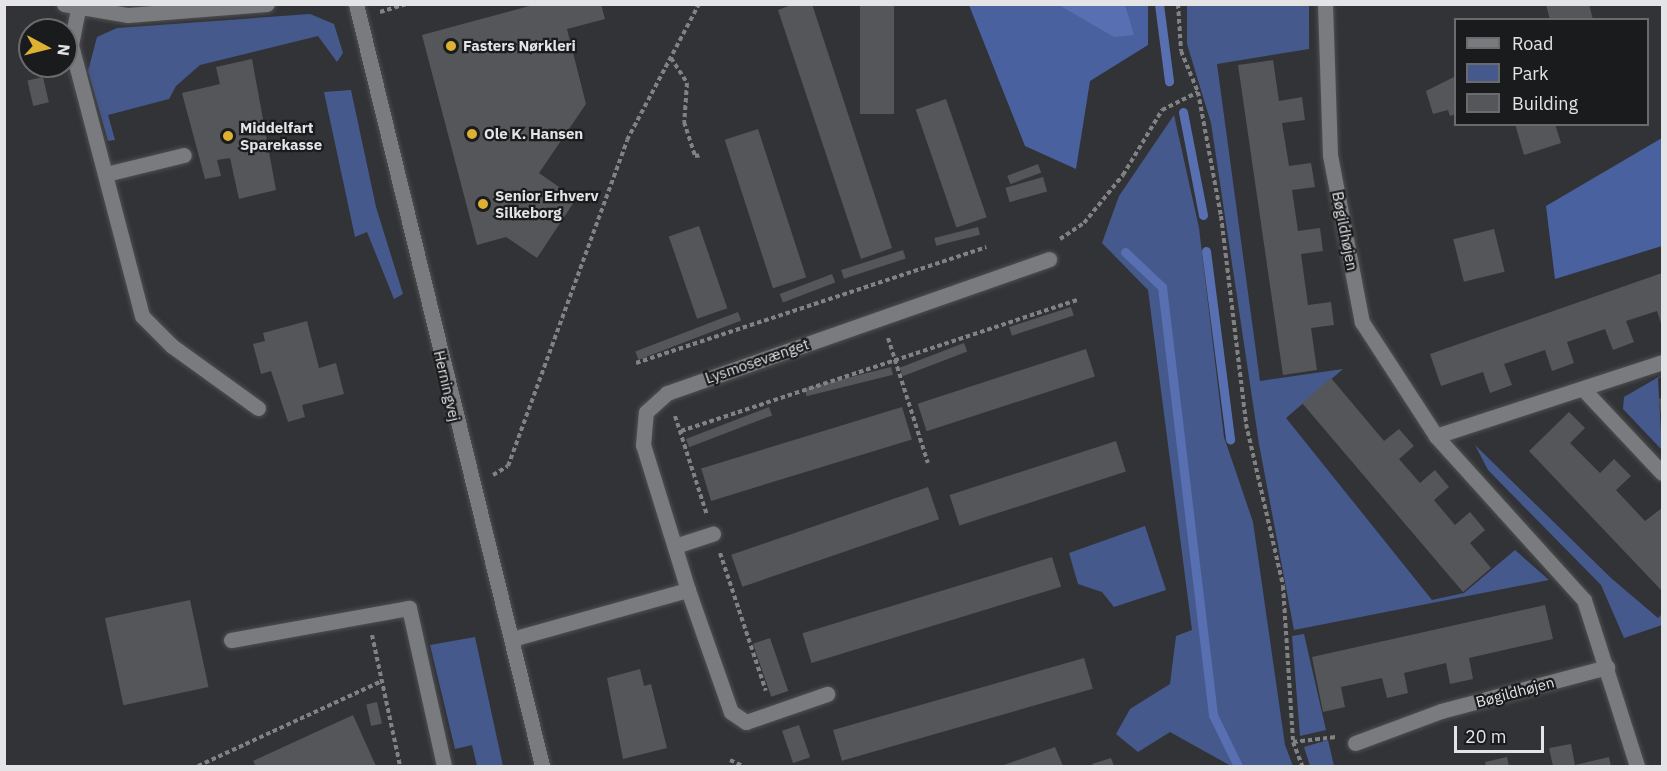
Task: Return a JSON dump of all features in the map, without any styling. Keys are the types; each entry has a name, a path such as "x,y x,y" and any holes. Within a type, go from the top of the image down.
{"street":[{"path":"258,408 172,346 142,316 71,45 71,7 128,15 267,4"},
{"name":"Herningvej","path":"356,4 542,766"},
{"name":"Bøgildhøjen","path":"1325,4 1330,155 1362,322 1436,436 1584,600 1637,766"},
{"path":"106,174 184,155"},
{"name":"Lysmosevænget","path":"827,694 747,722 731,712 688,590 643,445 646,412 667,393 1049,259"},
{"path":"1436,436 1585,391 1662,362"},
{"path":"1585,391 1662,473"},
{"path":"675,546 713,534"},
{"path":"512,639 688,590"},
{"path":"231,640 409,608 444,766"},
{"name":"Bøgildhøjen","path":"1355,743 1440,711 1607,667"}],"path":[{"path":"1178,4 1181,51 1198,92 1221,216 1245,424 1283,586 1293,742 1302,766"},
{"path":"508,466 627,140 698,5"},
{"path":"670,58 687,83 684,122 695,156 702,155"},
{"path":"1049,259 1060,239 1084,223 1123,175 1162,110 1198,92"},
{"path":"636,363 986,247"},
{"path":"681,431 1078,300"},
{"path":"882,318 928,463"},
{"path":"367,614 400,766"},
{"path":"198,766 208,764 382,681"},
{"path":"1293,742 1330,735 1355,743"},
{"path":"730,760 743,766"}],"green space":[{"path":"1187,5 1309,5 1309,49 1217,64 1260,381 1343,369 1286,418 1432,600 1464,593 1515,550 1549,580 1294,630 1259,444 1211,123 1187,44"},
{"path":"310,14 334,24 343,53 337,62 318,36 200,65 176,86 169,99 108,115 115,140 108,141 88,71 97,37 117,28"},
{"path":"351,90 376,207 403,294 394,299 367,232 355,237 324,92"},
{"path":"1174,115 1199,228 1224,437 1253,522 1285,745 1293,766 1231,766 1170,732 1138,752 1116,734 1130,709 1170,684 1176,636 1192,630 1148,290 1102,243 1119,196"},
{"path":"1662,375 1658,379 1662,450 1623,409 1624,397"},
{"path":"1475,445 1611,578 1658,618 1662,614 1662,625 1624,638 1601,585 1488,470"},
{"path":"1145,526 1166,590 1114,607 1102,592 1078,584 1069,553"},
{"path":"1304,634 1326,730 1300,736 1292,636"},
{"path":"475,637 503,766 477,766 472,745 455,749 430,645"},
{"path":"1328,740 1334,766 1310,766 1304,747"}],"shaded area":[{"path":"969,5 1148,5 1148,45 1090,81 1076,169 1025,146"},
{"path":"1059,5 1125,5 1134,35 1114,37"},
{"path":"1662,138 1662,246 1555,279 1546,206"}],"building":[{"path":"537,4 601,4 605,19 567,29 586,104 539,173 576,199 537,258 506,237 477,245 422,35"},
{"path":"794,4 812,4 892,248 861,259 778,10"},
{"path":"860,4 894,4 894,114 860,114"},
{"path":"1546,4 1589,4 1592,18 1550,18"},
{"name":"Middelfart Sparekasse","path":"252,59 276,190 239,199 230,158 217,160 221,176 205,179 182,93 220,84 216,67"},
{"path":"1273,60 1279,101 1302,97 1305,120 1282,123 1289,166 1311,163 1315,187 1292,190 1298,231 1320,228 1323,251 1301,254 1308,305 1331,302 1334,325 1311,328 1317,370 1283,375 1238,65"},
{"path":"1454,77 1454,115 1450,116 1448,110 1433,114 1426,91"},
{"path":"43,78 49,102 33,106 27,81"},
{"path":"946,99 987,217 956,228 916,109"},
{"path":"1516,126 1556,126 1561,143 1524,155"},
{"path":"758,129 806,277 773,288 725,140"},
{"path":"1038,164 1041,172 1010,184 1007,176"},
{"path":"1043,177 1047,191 1010,202 1006,188"},
{"path":"699,226 727,308 697,319 669,236"},
{"path":"978,227 980,235 936,246 934,238"},
{"path":"1494,229 1505,272 1464,282 1453,239"},
{"path":"903,250 906,259 844,279 841,270"},
{"path":"1662,273 1662,326 1657,311 1626,321 1634,342 1613,350 1605,329 1567,342 1574,363 1552,371 1545,350 1504,364 1512,385 1490,393 1483,372 1441,386 1430,354"},
{"path":"832,274 835,282 783,302 780,294"},
{"path":"1071,307 1074,316 1012,336 1009,327"},
{"path":"738,312 741,320 639,360 635,351"},
{"path":"307,321 319,368 336,363 344,394 302,405 305,417 288,422 271,371 261,374 253,344 265,341 263,333"},
{"path":"964,343 967,351 903,376 900,368"},
{"path":"1086,349 1095,377 927,431 918,404"},
{"path":"891,367 893,375 807,396 805,389"},
{"path":"1331,378 1384,441 1399,429 1414,446 1399,459 1420,483 1435,470 1449,487 1434,500 1455,525 1470,512 1485,530 1470,543 1491,568 1463,592 1302,403"},
{"path":"1662,398 1662,416 1661,416 1659,399"},
{"path":"769,407 772,415 689,447 686,439"},
{"path":"902,407 912,440 711,501 701,468"},
{"path":"1569,412 1585,428 1570,443 1600,473 1614,459 1631,476 1616,490 1645,521 1662,508 1662,591 1529,451"},
{"path":"1116,441 1126,471 959,526 950,495"},
{"path":"928,487 939,519 742,587 731,555"},
{"path":"1052,557 1061,587 811,663 802,633"},
{"path":"190,600 209,687 123,705 105,618"},
{"path":"1545,605 1553,639 1469,658 1473,679 1450,684 1446,663 1404,673 1408,693 1387,698 1382,678 1341,687 1345,707 1323,712 1312,657"},
{"path":"770,638 788,691 771,697 753,644"},
{"path":"1084,658 1093,689 842,761 833,730"},
{"path":"640,669 644,686 651,684 667,748 623,759 607,678"},
{"path":"377,702 382,723 371,726 366,704"},
{"path":"353,715 376,766 256,766 253,761"},
{"path":"799,725 810,757 793,763 782,731"},
{"path":"1571,744 1575,765 1609,757 1611,766 1553,766 1549,748"},
{"path":"1055,747 1063,766 1001,766"},
{"path":"1507,757 1509,766 1486,766 1485,762"},
{"path":"1111,758 1114,766 1093,766 1092,764"}],"waterway":[{"path":"1159,4 1169,81"},
{"path":"1183,112 1203,215"},
{"path":"1206,251 1230,439"},
{"path":"1125,252 1162,287 1213,715 1238,766"}],"place":[{"name":"Fasters Nørkleri","path":"451,46"},
{"name":"Ole K. Hansen","path":"472,134"},
{"name":"Middelfart Sparekasse","path":"228,136"},
{"name":"Senior Erhverv Silkeborg","path":"483,204"}]}
